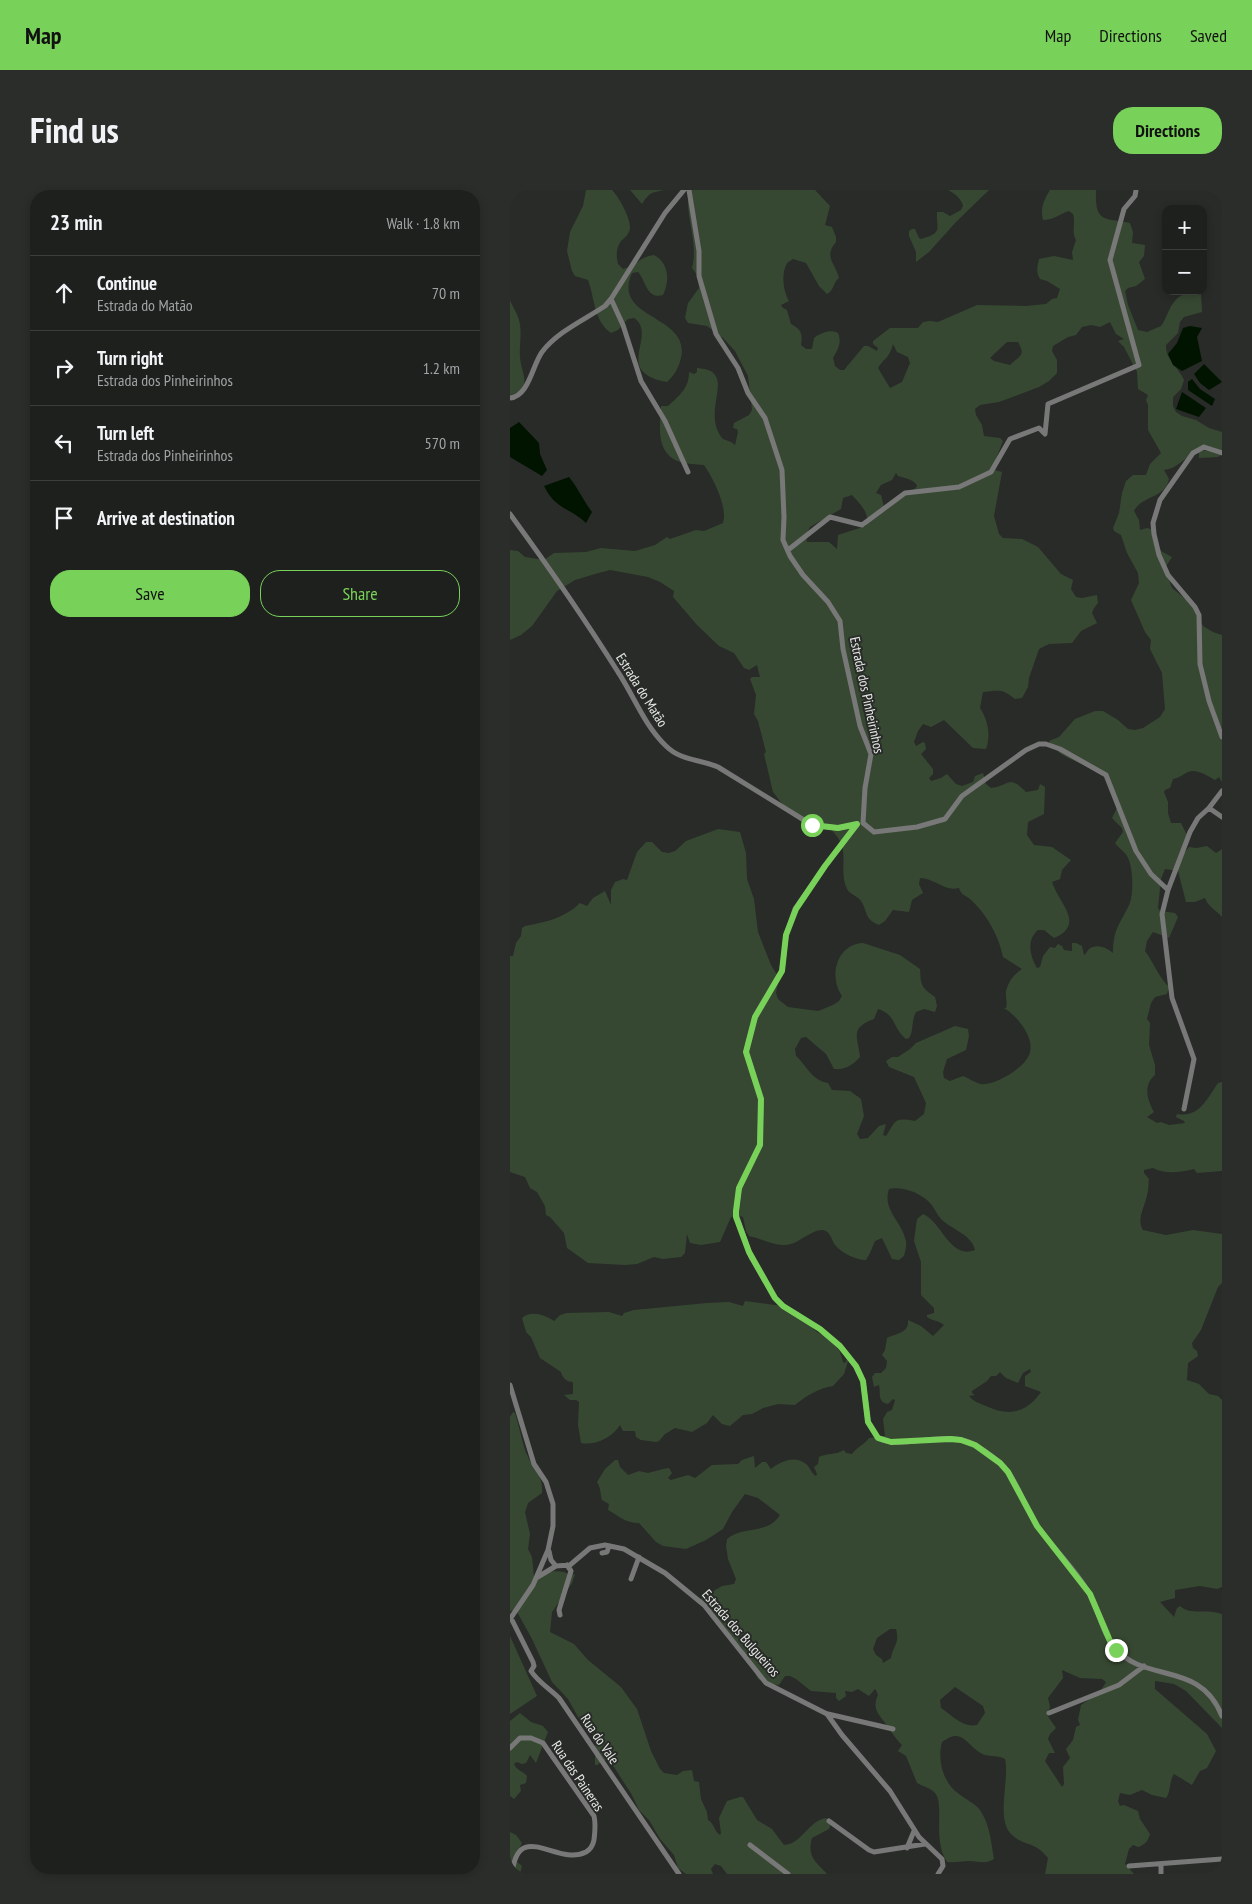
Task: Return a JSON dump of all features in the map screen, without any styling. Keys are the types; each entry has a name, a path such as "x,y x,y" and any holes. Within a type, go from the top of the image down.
{"street":[{"path":"510,398 522,393 535,363 554,339 611,300 665,213 684,190"},
{"name":"Estrada dos Pinheirinhos","path":"689,190 699,251 698,276 716,334 738,368 748,392 765,418 782,470 783,540 803,575 828,602 840,622 850,684 860,726 871,754 860,824"},
{"path":"788,550 830,517 862,525 905,493 960,487 991,472 1010,439 1039,428 1045,434 1048,404 1139,365 1110,260 1124,209 1135,196 1136,190"},
{"path":"611,300 623,324 641,381 665,421 688,472"},
{"path":"1222,452 1204,447 1193,453 1160,500 1153,523 1159,554 1168,575 1199,614 1200,664 1209,701 1222,736"},
{"name":"Estrada do Matão","path":"510,514 568,594 622,676 642,714 666,746 676,754 689,760 707,762 718,767 812,825 838,828 860,824"},
{"path":"1168,890 1151,874 1136,851 1106,775 1060,749 1046,744 1034,746 1026,750 962,796 947,818 917,828 874,832 860,824 825,866 796,909 786,935 782,971 755,1017 746,1052 761,1099 760,1145 739,1188 736,1199 736,1217 751,1257 775,1298 783,1306 820,1329 840,1346 856,1366 863,1381 868,1422 874,1434 884,1441 891,1442 961,1440 975,1445 1000,1463 1008,1472 1037,1526 1090,1594 1110,1641 1125,1657 1144,1666 1188,1679 1200,1685 1212,1698 1222,1716"},
{"path":"1184,1109 1194,1059 1174,1006 1162,918 1168,890 1190,832 1198,818 1222,790"},
{"path":"1208,808 1222,817"},
{"path":"510,1385 534,1464 546,1482 553,1504 553,1526 548,1550 533,1585 510,1619"},
{"path":"536,1579 556,1566 567,1565 576,1561 590,1548 609,1546 607,1552 602,1553"},
{"name":"Estrada dos Bulgueiros","path":"609,1546 640,1557 664,1573 704,1605 766,1683 827,1714 842,1735 890,1790 914,1831 942,1859 943,1866 938,1874"},
{"path":"548,1550 551,1560 556,1566"},
{"path":"631,1579 640,1557"},
{"path":"560,1615 559,1610 571,1571 567,1565"},
{"name":"Rua do Vale","path":"510,1619 533,1662 534,1666 531,1672 536,1680 549,1688 559,1698 678,1874"},
{"path":"1049,1712 1119,1685 1144,1666"},
{"path":"827,1714 893,1730"},
{"name":"Rua das Paineras","path":"510,1748 520,1738 531,1738 543,1743 594,1816 595,1824 593,1844 589,1850 584,1853 567,1855 536,1846 529,1846 522,1849 513,1862 512,1874"},
{"path":"829,1821 869,1850 880,1851 925,1844"},
{"path":"907,1848 914,1831"},
{"path":"750,1845 788,1874"},
{"path":"1128,1866 1222,1859"},
{"path":"1161,1865 1161,1874"}],"shaded area":[{"path":"586,190 612,190 625,210 630,228 617,249 618,264 623,269 654,255 659,258 665,267 667,284 663,295 653,295 647,289 638,272 632,273 628,288 632,300 641,309 675,333 681,344 679,365 667,382 651,377 642,370 639,362 642,334 640,325 634,318 628,319 618,330 611,333 601,322 595,308 588,280 575,276 572,271 567,251 570,232 583,206"},
{"path":"630,190 664,190 651,194 642,204"},
{"path":"689,190 815,190 830,206 825,225 832,227 836,237 836,242 832,247 830,256 839,278 827,294 819,286 806,263 793,259 787,263 783,277 789,301 781,305 787,310 791,324 800,332 802,338 801,345 806,349 812,349 814,338 826,332 838,333 838,349 833,358 835,366 840,370 844,370 864,346 877,351 878,348 873,344 873,341 890,328 918,328 923,322 938,322 977,305 1026,306 1046,304 1052,299 1057,298 1060,289 1040,279 1037,269 1039,259 1054,256 1073,260 1072,252 1076,240 1073,214 1069,211 1043,220 1043,204 1050,190 1096,190 1097,208 1102,217 1130,223 1133,232 1132,243 1145,245 1144,256 1139,262 1145,279 1125,291 1128,305 1138,330 1147,332 1161,326 1170,308 1180,296 1201,295 1202,312 1184,317 1180,322 1178,333 1166,345 1168,355 1184,380 1181,389 1173,397 1173,406 1176,412 1182,416 1222,432 1222,454 1218,457 1199,458 1199,452 1215,448 1207,447 1194,452 1177,465 1164,470 1169,479 1167,485 1158,494 1142,502 1134,511 1139,520 1140,530 1151,529 1161,551 1172,557 1165,568 1172,588 1192,604 1203,626 1222,635 1222,782 1219,777 1215,780 1202,773 1191,771 1173,779 1170,788 1164,792 1168,802 1168,813 1171,823 1181,823 1190,838 1179,860 1189,847 1207,846 1216,853 1222,849 1222,917 1210,906 1205,898 1195,902 1186,902 1178,871 1165,869 1161,879 1158,908 1160,911 1175,913 1178,917 1169,938 1153,932 1147,941 1145,951 1169,987 1167,994 1155,997 1151,1003 1147,1019 1150,1023 1149,1045 1155,1065 1155,1075 1149,1083 1147,1092 1154,1112 1147,1117 1157,1123 1161,1122 1169,1125 1185,1123 1176,1117 1177,1114 1191,1113 1197,1110 1206,1101 1218,1083 1222,1082 1222,1171 1197,1173 1194,1169 1174,1172 1163,1172 1153,1168 1144,1170 1149,1179 1148,1193 1140,1222 1143,1230 1166,1235 1193,1230 1222,1234 1222,1283 1218,1287 1201,1330 1192,1343 1198,1356 1188,1363 1187,1380 1199,1384 1209,1394 1218,1396 1222,1400 1222,1587 1217,1589 1200,1586 1175,1590 1175,1598 1160,1602 1174,1617 1177,1608 1180,1606 1189,1611 1222,1614 1222,1728 1186,1691 1174,1684 1155,1681 1155,1689 1207,1734 1216,1751 1207,1768 1200,1771 1192,1785 1174,1774 1166,1798 1152,1795 1142,1790 1130,1795 1120,1793 1118,1801 1120,1806 1124,1805 1138,1811 1140,1819 1150,1834 1144,1844 1138,1847 1133,1845 1129,1849 1125,1864 1134,1874 1045,1874 1048,1858 1039,1849 1012,1835 1004,1820 1005,1759 982,1754 959,1736 954,1736 942,1742 940,1756 943,1771 953,1789 980,1810 990,1834 994,1859 985,1862 947,1862 940,1843 938,1798 929,1788 917,1783 906,1756 898,1751 902,1745 879,1716 876,1709 875,1705 878,1695 876,1690 869,1696 858,1689 852,1692 845,1691 846,1696 839,1701 836,1698 836,1693 811,1691 790,1676 785,1676 779,1685 767,1684 758,1679 742,1648 708,1613 700,1599 722,1586 734,1584 736,1579 728,1559 727,1539 740,1532 769,1525 780,1515 758,1498 745,1494 723,1529 706,1540 686,1549 663,1546 656,1542 639,1523 626,1520 608,1510 609,1504 602,1500 597,1482 605,1469 615,1460 618,1460 620,1467 628,1475 639,1471 648,1473 669,1468 672,1473 668,1478 671,1480 688,1475 695,1478 712,1465 738,1464 742,1460 754,1456 755,1468 762,1462 766,1462 771,1469 788,1460 797,1460 806,1464 816,1476 814,1467 818,1464 819,1457 844,1450 846,1453 852,1454 869,1438 885,1436 883,1419 887,1412 892,1410 895,1400 893,1399 888,1404 882,1401 879,1385 874,1387 872,1377 875,1373 881,1373 886,1368 887,1361 882,1355 887,1338 905,1330 908,1320 921,1326 933,1336 944,1325 927,1317 927,1315 934,1313 934,1308 921,1295 921,1262 914,1241 917,1219 923,1214 930,1218 947,1239 959,1250 966,1252 975,1250 970,1240 946,1224 931,1204 922,1197 912,1191 894,1188 889,1189 888,1203 901,1227 906,1243 904,1256 899,1260 892,1259 882,1238 875,1241 866,1260 862,1260 838,1248 829,1234 823,1230 815,1231 791,1244 780,1245 770,1243 749,1236 743,1217 737,1215 731,1217 720,1242 701,1245 690,1243 687,1234 685,1253 681,1257 663,1259 654,1257 637,1264 625,1265 588,1263 567,1248 564,1233 546,1215 545,1206 537,1192 530,1188 525,1177 510,1172 510,956 513,956 522,928 525,926 562,916 580,903 587,906 593,898 605,891 611,905 611,890 615,882 623,879 627,880 637,852 646,842 652,842 662,852 669,853 675,851 686,841 718,829 740,832 746,853 747,879 754,899 758,932 771,965 779,978 776,993 778,999 788,1007 818,1011 839,1001 842,996 836,979 838,962 841,955 854,945 863,943 900,955 920,969 923,986 935,997 937,1006 935,1012 924,1009 916,1012 909,1038 906,1039 902,1035 888,1014 878,1009 874,1019 866,1022 858,1030 857,1039 860,1057 842,1069 834,1069 826,1054 806,1037 801,1038 795,1049 796,1056 810,1072 818,1079 828,1083 832,1090 850,1091 861,1099 864,1116 857,1134 860,1139 868,1138 879,1126 886,1124 883,1135 886,1136 896,1121 915,1121 924,1114 926,1103 914,1077 889,1067 886,1061 892,1057 898,1057 916,1043 955,1026 968,1029 969,1036 966,1050 947,1059 943,1072 944,1078 950,1081 963,1076 981,1084 994,1082 1010,1074 1023,1063 1030,1052 1031,1046 1027,1033 1014,1016 1004,1008 1006,1008 1006,990 1008,985 1013,977 1022,969 1003,957 995,933 981,911 970,899 962,894 959,888 944,887 930,880 920,878 919,884 923,893 912,900 909,912 893,910 885,921 879,925 871,920 861,901 850,893 845,884 840,840 827,824 812,825 786,809 773,792 764,754 766,752 758,721 754,714 756,695 750,679 752,677 760,677 757,665 749,670 744,668 734,653 719,646 697,625 673,597 674,591 648,577 610,570 595,574 575,580 557,591 532,626 521,635 510,640 510,550 518,551 525,557 544,560 554,553 586,552 601,548 635,551 655,545 667,537 670,539 696,530 704,531 723,523 722,501 704,465 683,463 672,458 663,446 660,430 661,406 668,406 680,395 686,387 689,372 694,374 697,372 697,368 707,370 715,375 718,387 715,422 723,439 735,445 738,432 737,429 733,428 734,423 749,415 752,410 748,376 735,351 723,338 707,326 688,323 685,318 688,303 699,288 697,275 692,268 694,248 688,209","holes":["1110,322 1116,334 1124,339 1118,341 1124,347 1137,372 1138,389 1148,395 1146,400 1148,405 1148,430 1161,453 1150,464 1146,475 1133,475 1126,481 1119,513 1113,528 1114,531 1121,535 1127,553 1138,573 1139,583 1131,600 1145,632 1151,640 1150,649 1162,673 1165,709 1160,717 1143,728 1135,730 1128,729 1103,711 1095,711 1075,719 1059,737 1049,741 1059,753 1098,772 1109,783 1118,806 1112,818 1122,828 1123,832 1115,843 1128,858 1132,875 1132,888 1131,901 1116,932 1113,953 1105,948 1095,946 1084,955 1082,946 1076,943 1072,943 1072,951 1064,950 1058,944 1055,948 1050,947 1043,956 1040,967 1037,968 1030,948 1034,934 1038,930 1044,930 1054,938 1063,932 1068,926 1069,920 1068,913 1052,882 1060,879 1062,870 1071,860 1052,847 1034,845 1027,835 1028,822 1044,814 1045,787 1040,784 1038,790 1026,792 1016,783 1009,782 991,788 986,784 983,773 975,776 973,782 962,786 956,784 947,774 931,781 929,778 933,774 933,769 921,754 926,749 925,743 923,742 916,746 914,742 923,724 931,727 944,720 973,748 986,749 988,728 980,708 983,692 1000,691 1015,699 1022,698 1028,687 1029,678 1039,649 1049,644 1072,643 1081,631 1097,623 1092,613 1098,603 1097,595 1082,598 1076,597 1071,589 1073,580 1061,574 1038,547 1022,539 1003,538 999,534 994,516 1002,472 995,470 994,464 1003,441 1000,438 984,436 982,425 975,409 980,405 999,402 1039,387 1049,381 1057,373 1057,360 1052,351 1053,346 1068,337 1076,335 1082,327 1091,325 1100,327","1007,342 1018,342 1022,350 1021,355 1010,365 994,361 990,358","893,344 897,352 908,357 910,363 902,382 890,388 878,368 890,353","896,473 898,476 911,480 917,485 916,488 885,511 881,495 876,493 881,485 892,480","852,495 866,513 866,526 838,535 837,549 829,542 807,542 806,535 810,527 841,509 843,498","1030,1369 1031,1372 1025,1376 1025,1386 1041,1392 1023,1409 1010,1412 1002,1411 977,1402 969,1396 975,1395 972,1391 991,1376 996,1376 1000,1372 1006,1378 1018,1383 1023,1373","890,1629 896,1629 897,1641 891,1658 883,1663 882,1659 876,1655 873,1649 877,1638","1062,1670 1080,1678 1102,1679 1106,1682 1100,1692 1081,1705 1078,1720 1080,1725 1076,1727 1073,1740 1066,1749 1070,1758 1063,1767 1064,1784 1062,1787 1045,1761 1049,1753 1055,1753 1048,1739 1056,1728 1047,1715 1050,1707 1048,1698 1063,1678","955,1687 983,1706 985,1713 977,1725 967,1725 941,1708 940,1700"]},
{"path":"948,190 989,190 929,252 916,262 916,252 909,236 909,231 915,229 921,239 928,237 936,232 937,212 943,212 950,216 961,210 963,206 959,199"},
{"path":"510,300 517,315 521,332 520,357 524,385 522,389 510,395"},
{"path":"1190,326 1202,328 1197,337 1202,361 1182,371 1173,365 1168,354 1177,343 1183,328"},
{"path":"1204,364 1222,382 1209,390 1200,383 1194,374"},
{"path":"1192,379 1200,389 1215,399 1212,406 1188,390 1188,382"},
{"path":"1182,392 1206,408 1199,417 1176,409"},
{"path":"519,422 539,443 540,454 547,470 542,476 510,457 510,428"},
{"path":"569,477 592,512 586,523 553,500 544,486"},
{"path":"745,1301 782,1306 801,1317 817,1332 834,1341 843,1362 845,1363 847,1359 848,1361 844,1374 833,1386 813,1393 795,1405 778,1404 763,1408 752,1414 743,1415 730,1426 722,1424 713,1415 707,1423 692,1432 675,1428 656,1442 641,1440 636,1437 635,1431 623,1431 620,1425 603,1440 586,1444 581,1443 578,1425 579,1402 570,1400 564,1395 573,1394 573,1382 565,1379 561,1372 540,1358 531,1337 526,1332 522,1318 530,1314 538,1314 554,1321 560,1315 567,1313 609,1312 622,1316 624,1313 634,1310 707,1303 729,1302 743,1306"},
{"path":"513,1412 515,1413 525,1450 539,1476 542,1487 542,1493 528,1503 525,1512 530,1534 528,1549 532,1557 534,1577 552,1572 575,1574 572,1583 552,1612 550,1632 574,1644 588,1660 621,1687 637,1709 651,1751 664,1773 677,1775 683,1771 692,1770 694,1781 699,1782 701,1799 707,1812 708,1820 720,1835 719,1818 727,1801 740,1797 743,1797 757,1820 772,1829 784,1845 796,1841 814,1823 826,1818 831,1823 829,1829 812,1838 811,1854 827,1874 727,1874 721,1866 715,1864 711,1869 713,1874 686,1874 678,1868 674,1855 660,1839 649,1820 639,1810 614,1767 605,1760 595,1765 595,1736 582,1724 568,1699 552,1682 516,1610 510,1611 510,1417"},
{"path":"510,1636 537,1696 510,1714"},
{"path":"520,1713 531,1722 543,1726 548,1732 536,1763 530,1755 526,1763 517,1762 514,1764 527,1776 526,1783 520,1785 521,1791 514,1799 510,1796 510,1721"},
{"path":"510,1832 516,1835 522,1843 516,1855 516,1861 522,1866 520,1874 510,1874"}],"route":[{"path":"812,825 838,828 857,824 825,866 796,909 788,925 782,971 756,1013 746,1049 761,1099 760,1145 739,1188 736,1199 736,1217 751,1257 779,1303 820,1329 840,1346 856,1366 863,1381 868,1422 874,1434 884,1441 891,1442 961,1440 975,1445 1000,1463 1008,1472 1037,1526 1090,1594 1110,1641 1116,1650"}]}
